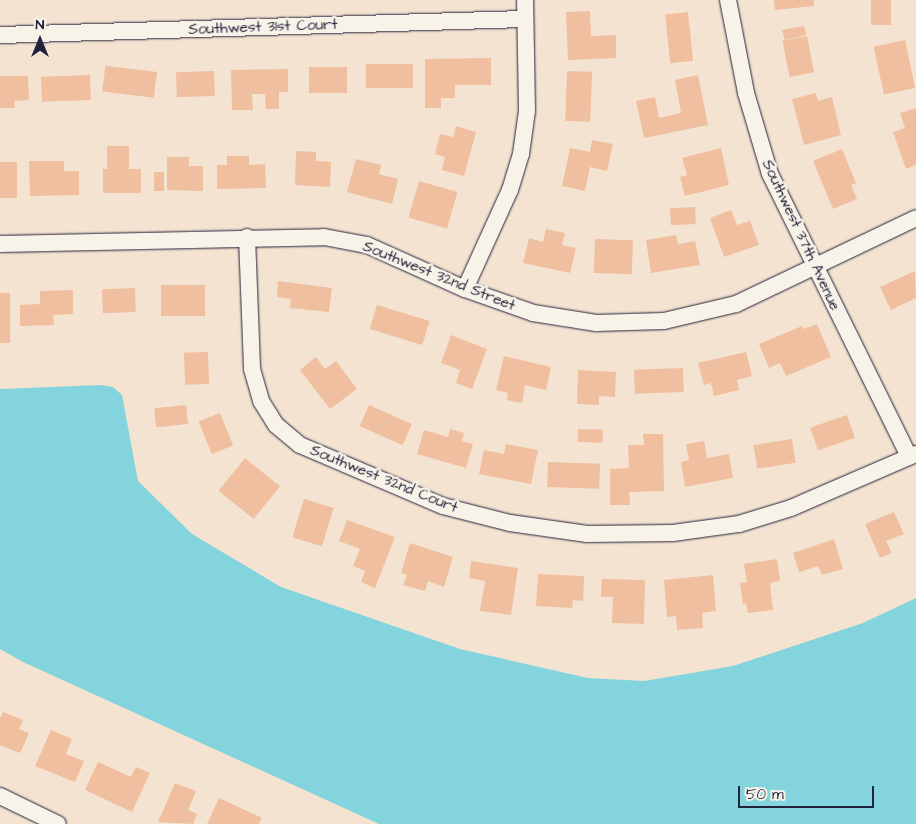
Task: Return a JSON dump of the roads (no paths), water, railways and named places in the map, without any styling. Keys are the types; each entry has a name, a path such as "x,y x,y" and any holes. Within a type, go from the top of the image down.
{"street":[{"path":"465,289 510,190 521,154 527,111 525,0"},
{"name":"Southwest 37th Avenue","path":"728,0 746,93 770,174 815,267 913,455"},
{"name":"Southwest 31st Court","path":"0,35 525,19"},
{"name":"Southwest 32nd Street","path":"0,244 247,237 324,237 367,245 465,289 533,313 596,323 664,321 736,304 916,218"},
{"name":"Southwest 32nd Court","path":"247,237 252,369 261,401 276,426 300,445 442,506 510,523 587,534 673,533 739,524 791,508 913,455"},
{"path":"0,796 58,824"}],"water":[{"path":"101,385 113,387 122,395 138,481 192,534 281,587 460,649 588,678 644,681 733,666 863,623 916,598 916,824 379,824 23,662 0,649 0,389"}]}
